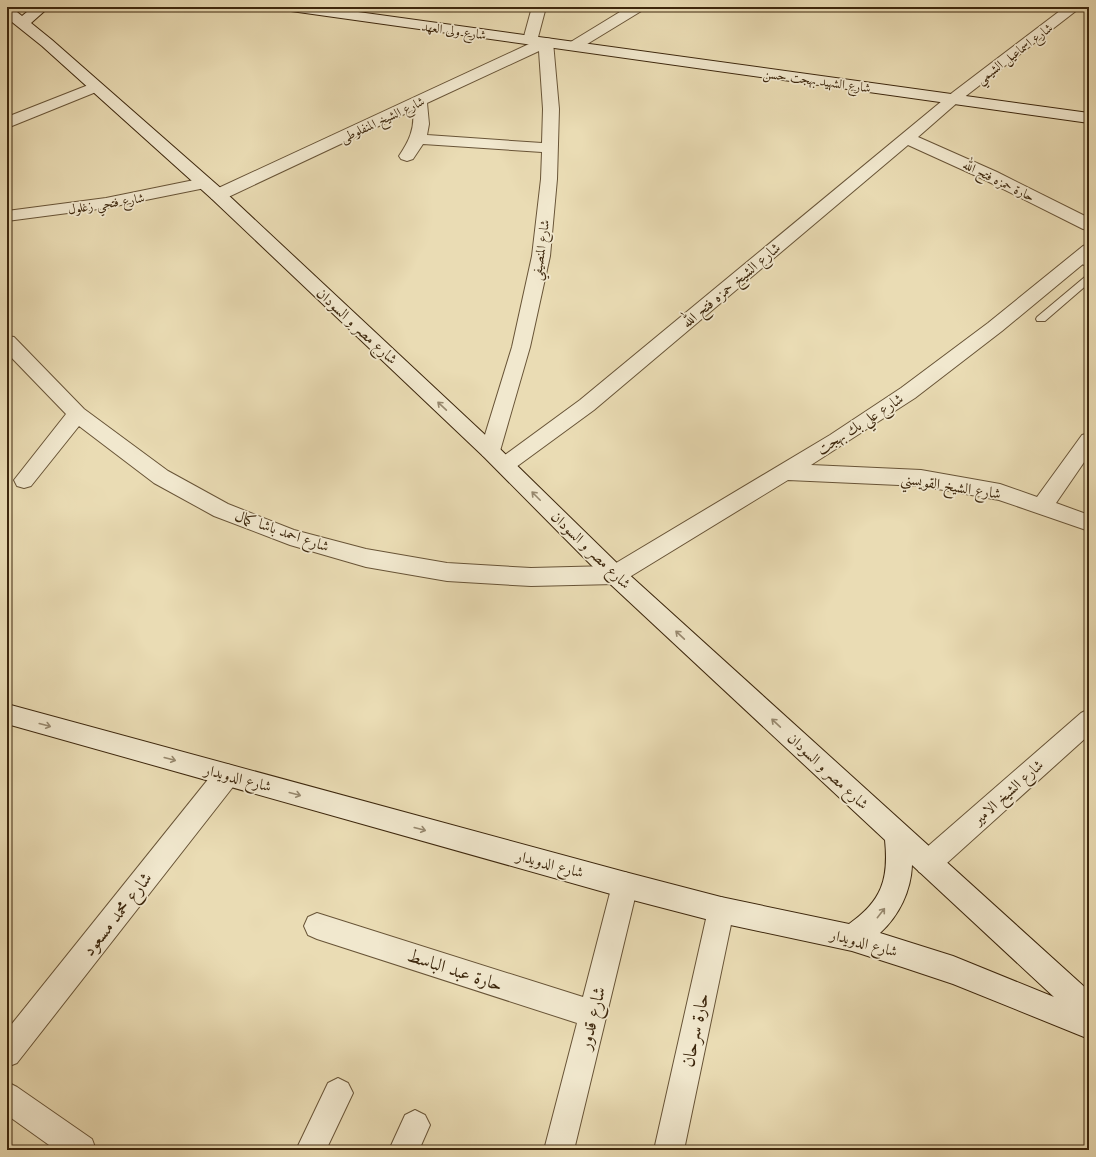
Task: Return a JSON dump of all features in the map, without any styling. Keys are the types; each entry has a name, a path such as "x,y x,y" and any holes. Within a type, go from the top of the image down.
{"street":[{"path":"24,23 34,12 42,7"},
{"name":"شارع ولى العهد","path":"291,7 538,41"},
{"name":"شارع المنصيفي","path":"490,451 521,347 540,256 549,178 550,109 538,41 538,7"},
{"path":"574,46 638,7"},
{"name":"شارع اسماعيل الشيمي","path":"953,99 1076,8"},
{"name":"شارع مصر و السودان","path":"7,12 24,23 211,189 505,465 615,575 1089,1010"},
{"name":"شارع الشهيد بهجت حسن","path":"538,41 1089,118"},
{"name":"شارع الشيخ المنفلوطى","path":"211,189 419,101 538,41"},
{"path":"7,123 96,87"},
{"name":"شارع الشيخ حمزه فتح الله","path":"505,465 586,405 953,99"},
{"path":"407,156 418,139 423,120 419,101"},
{"name":"حارة حمزه فتح الله","path":"907,138 991,176 1089,225"},
{"path":"418,139 549,148"},
{"name":"شارع فتحي زغلول","path":"7,216 92,207 153,196 211,189"},
{"name":"شارع علي بك بهجت","path":"615,575 838,440 908,393 1085,258"},
{"name":"شارع احمد باشا كمال","path":"7,342 77,414 161,476 221,510 290,537 366,558 447,572 531,578 615,575"},
{"path":"24,480 77,414"},
{"path":"1042,506 1089,440"},
{"name":"شارع الشيخ القويسني","path":"784,472 921,478 1000,492 1089,523"},
{"name":"شارع الدويدار","path":"7,714 625,885 721,910 852,938 953,970 1089,1025"},
{"name":"شارع الشيخ الامير","path":"928,863 1089,720"},
{"name":"شارع محمد مسعود","path":"7,1053 227,775"},
{"path":"852,938 869,926 883,912 893,894 899,876 900,855 897,835"},
{"name":"شارع قدور","path":"559,1150 625,885"},
{"name":"حارة سرحان","path":"669,1150 721,910"},
{"name":"حارة عبد الباسط","path":"317,926 593,1014"},
{"path":"311,1150 338,1093"},
{"path":"7,1098 81,1150"}],"lane":[{"path":"1041,318 1089,278"}]}
